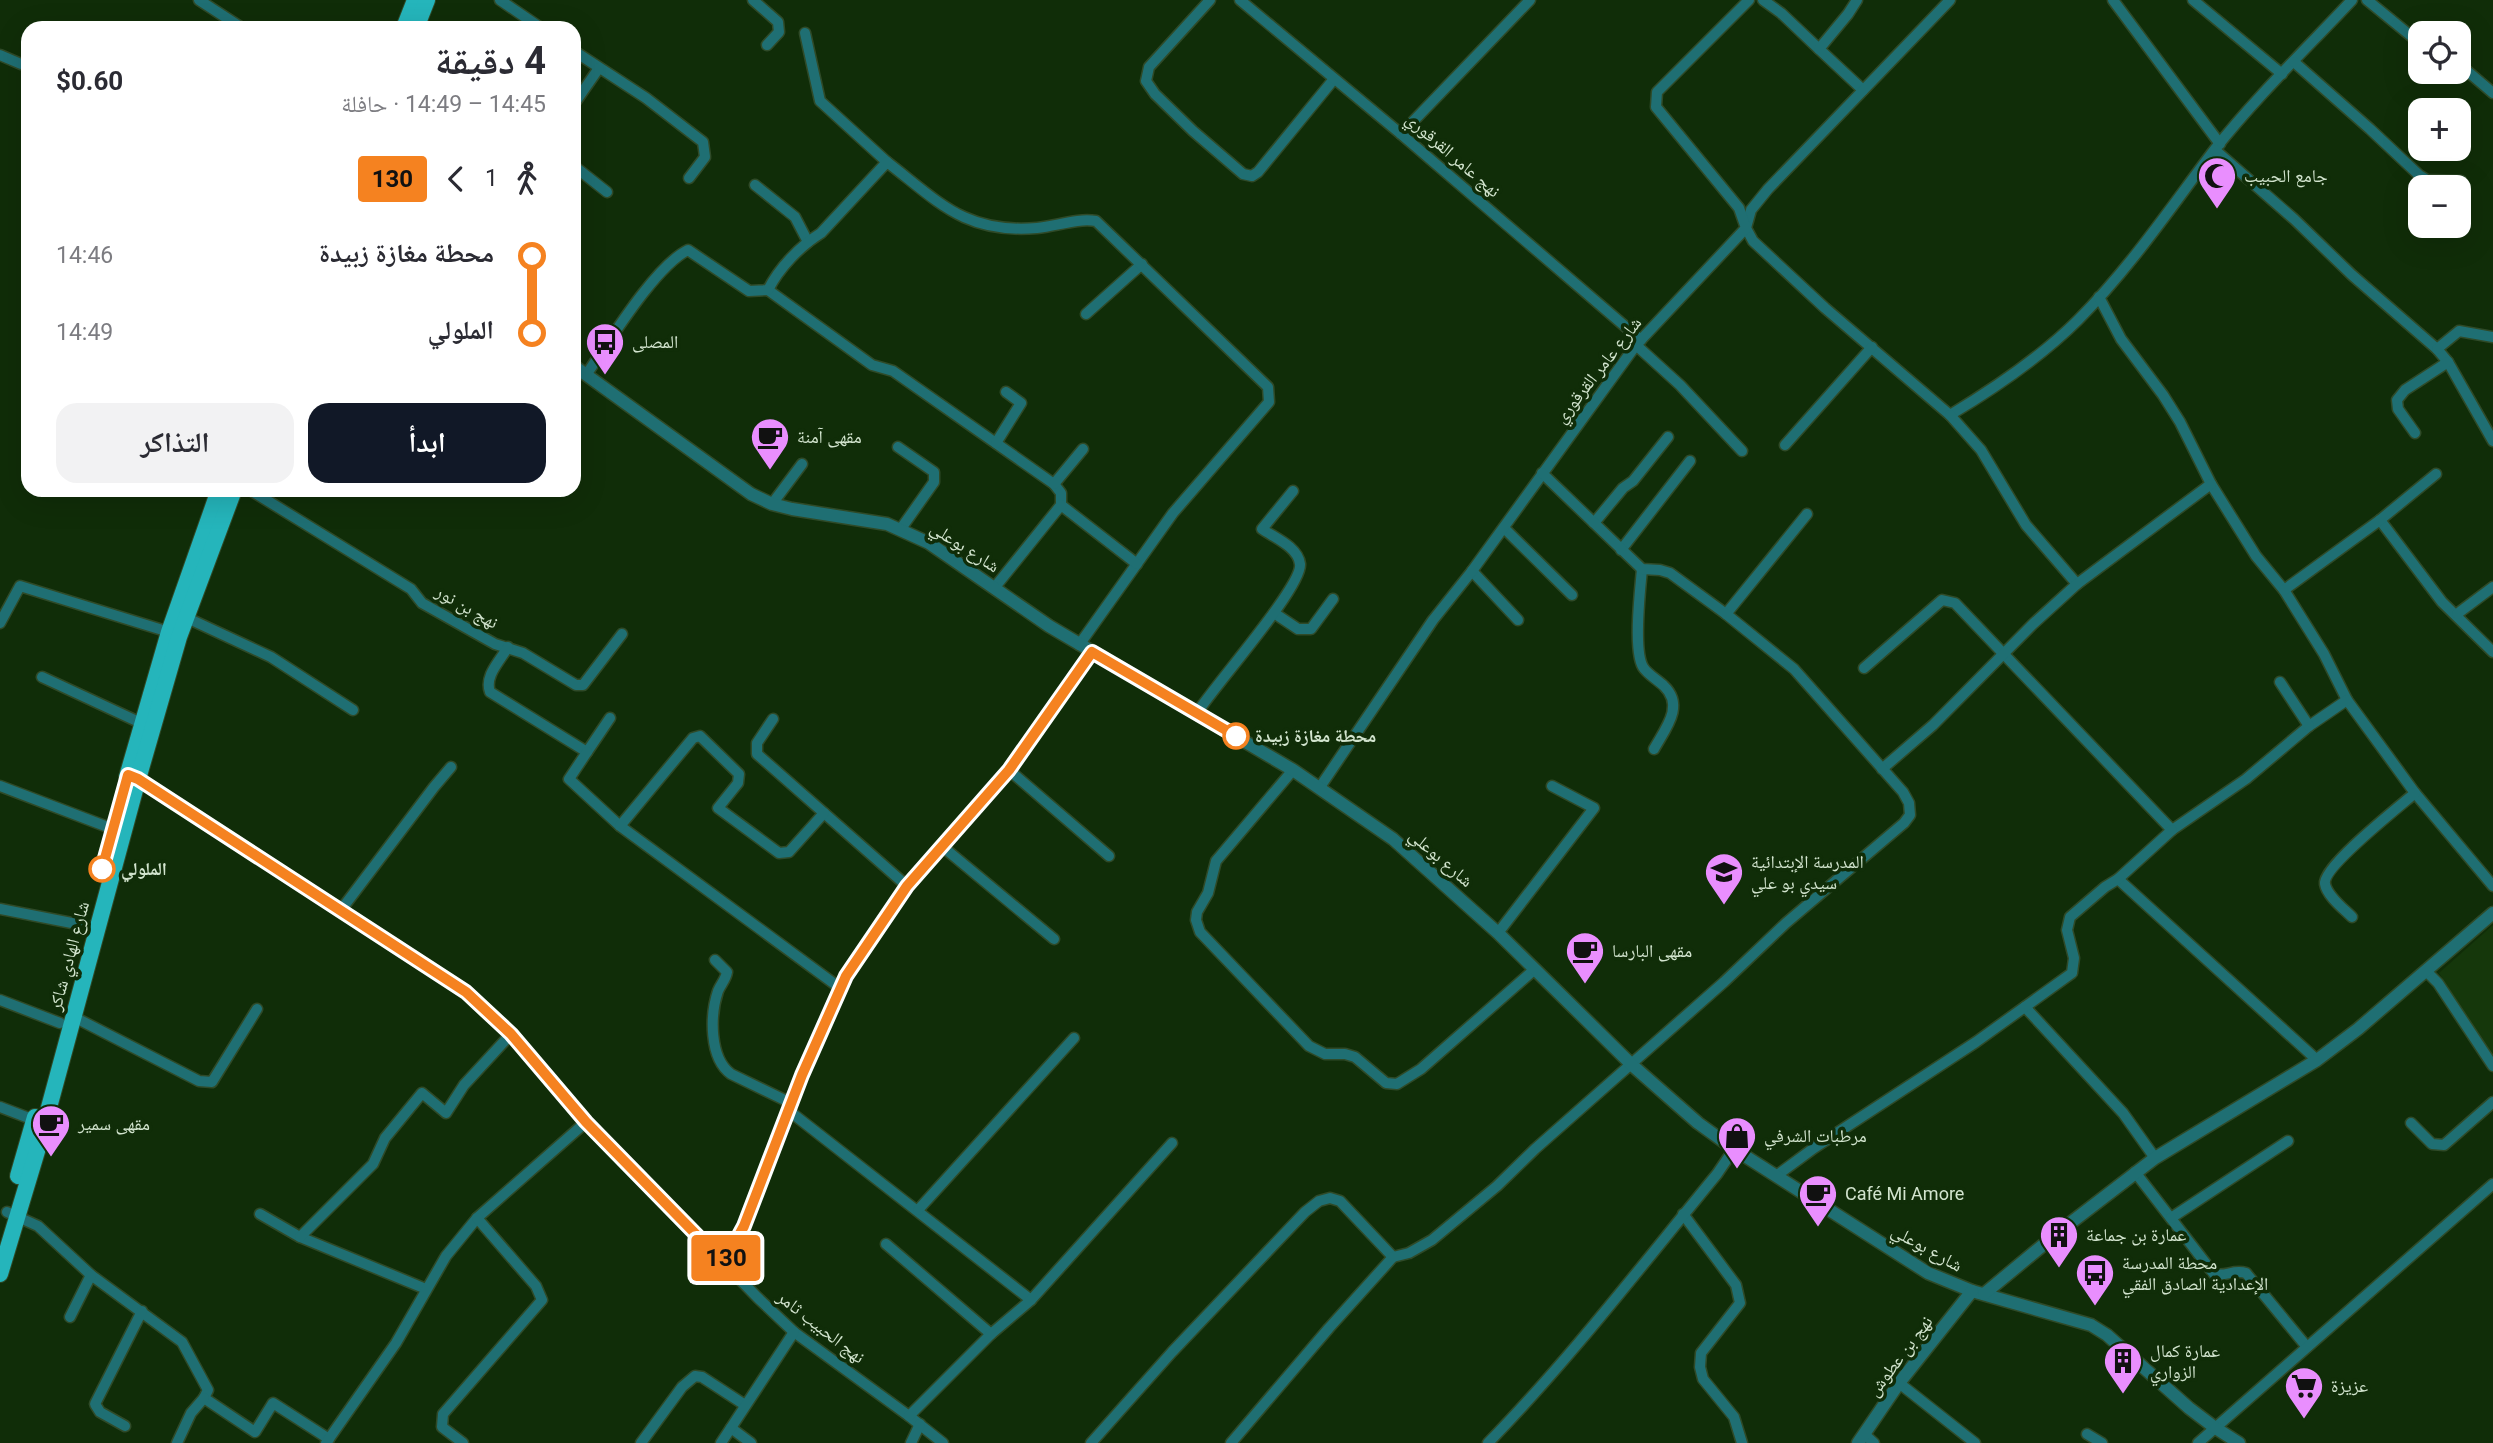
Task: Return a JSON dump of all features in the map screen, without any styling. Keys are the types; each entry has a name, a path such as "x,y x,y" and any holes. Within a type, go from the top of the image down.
{"main road":[{"path":"407,21 415,0"},
{"path":"419,21 428,0"},
{"name":"شارع الهادي شاكر","path":"66,1019 174,634 217,497"},
{"name":"شارع الهادي شاكر","path":"0,1275 12,1214 53,1071 87,926 113,829 133,777 141,723 230,497"},
{"name":"شارع الهادي شاكر","path":"33,1146 34,1120 53,1071"},
{"name":"شارع الهادي شاكر","path":"0,1238 12,1214"}],"street":[{"path":"199,0 231,21"},
{"path":"500,0 531,21"},
{"path":"753,0 778,22 779,32 767,46"},
{"path":"1210,0 1149,67 1146,81 1155,94 1193,131 1244,174 1252,176 1258,172 1334,79"},
{"name":"نهج عامر القرقوري","path":"1240,0 1401,134 1638,343 1742,451"},
{"path":"1401,134 1530,0"},
{"path":"1749,0 1657,92 1656,107 1739,208 1753,241 1950,415 1980,450 2026,525 2077,584"},
{"path":"1763,0 1781,13 1863,90"},
{"path":"1819,48 1857,0"},
{"name":"شارع عامر القرقوري","path":"1320,787 1398,670 1638,343 1746,228 1751,210 1768,189 1950,0"},
{"path":"2113,0 2217,147 2352,275 2437,349 2448,362 2493,441"},
{"path":"2193,0 2282,74"},
{"path":"1950,415 2037,356 2077,321 2179,199 2217,147 2352,0"},
{"path":"2367,0 2408,34"},
{"path":"805,33 820,102 887,162 951,211 967,220 992,227 1017,229 1061,225 1085,219 1096,221 1268,387 1269,402 1173,513 1079,645"},
{"path":"0,55 21,64"},
{"path":"581,56 646,98 704,142 705,157 689,178"},
{"path":"2294,62 2418,175"},
{"path":"581,94 599,68"},
{"path":"2471,74 2493,93"},
{"path":"2480,82 2493,85"},
{"path":"768,290 774,278 807,242 821,233 887,162"},
{"path":"581,172 607,192"},
{"path":"755,185 795,217 807,242"},
{"path":"586,375 675,256 688,250 749,291 768,290 872,365 893,371 1054,484 1061,494 1061,505 995,587"},
{"path":"1086,314 1142,264"},
{"path":"2099,297 2121,339 2180,422 2211,484 2256,556 2284,590 2324,654 2347,700 2415,793 2493,886"},
{"path":"2437,349 2459,331 2493,337"},
{"path":"1785,445 1872,347"},
{"path":"2415,433 2398,409 2397,400 2405,390 2448,362"},
{"name":"شارع بوعلي","path":"581,371 751,494 772,504 792,509 872,520 929,543 1079,645 1320,787 1393,839 1498,933 1632,1065 1698,1123 1734,1149 1928,1273 1978,1293 2091,1325 2107,1335 2214,1427 2239,1443"},
{"path":"996,443 1021,403 1006,392"},
{"path":"1594,523 1623,488 1633,481 1668,437"},
{"path":"898,447 934,472 934,482 900,530"},
{"path":"1054,484 1083,449"},
{"path":"1621,550 1690,461"},
{"path":"772,504 802,464"},
{"path":"1231,1443 1393,1257 1409,1253 1432,1240 1497,1186 1786,923 1910,815 1909,803 1903,792 1794,669 1670,573 1642,569 1542,473"},
{"path":"2284,590 2380,520 2436,474"},
{"path":"1882,769 1933,725 2033,624 2077,584 2211,484"},
{"path":"1197,713 1283,602 1298,577 1300,564 1295,551 1262,529 1293,491"},
{"name":"نهج بن نور","path":"261,497 411,589 422,603 576,685 583,685 622,634"},
{"path":"1061,505 1138,564"},
{"path":"1726,614 1807,514"},
{"path":"2380,520 2442,602 2493,652"},
{"path":"1504,528 1572,595"},
{"path":"1642,569 1638,645 1640,656 1643,667 1667,689 1674,700 1672,717 1654,749"},
{"path":"1472,571 1518,620"},
{"path":"0,623 20,586 174,634"},
{"path":"2457,614 2493,587"},
{"path":"1274,613 1298,629 1311,629 1333,599"},
{"path":"1864,668 1942,600 1955,603 2114,766 2172,830"},
{"path":"185,617 271,657 353,710"},
{"path":"508,647 489,678 487,684 490,692 587,752"},
{"path":"724,1263 744,1226 789,1107 840,988 907,886 1009,770 1092,652"},
{"path":"42,677 141,723"},
{"path":"2280,682 2309,726"},
{"path":"1776,1175 2072,973 2074,958 2067,930 2070,917 2118,879 2172,830 2246,779 2309,726 2347,700"},
{"path":"610,719 569,779 620,826 840,988"},
{"path":"773,719 757,743 757,754 907,886"},
{"path":"620,826 693,738 700,736 739,774 738,783 718,808 779,853 789,852 824,813"},
{"path":"341,910 451,767"},
{"path":"1009,770 1109,856"},
{"path":"1293,770 1216,862 1208,893 1197,912 1196,920 1200,932 1309,1046 1325,1054 1355,1057 1385,1083 1397,1084 1421,1069 1535,969"},
{"name":"نهج الحبيب ثامر","path":"133,777 466,992 511,1034 586,1122 794,1332 943,1443"},
{"path":"0,786 113,829"},
{"path":"1498,933 1594,808 1552,786"},
{"path":"2352,917 2329,892 2325,883 2327,874 2356,843 2415,793"},
{"path":"943,847 1055,939"},
{"path":"2118,879 2317,1060"},
{"path":"0,909 87,926"},
{"name":"نهج بن عطوش","path":"1865,1440 1899,1383 1978,1293 2155,1158 2317,1060 2427,972 2493,913"},
{"path":"715,960 727,972 718,993 714,1016 715,1046 725,1069 789,1107 1031,1300"},
{"path":"2427,972 2438,983 2493,1066"},
{"path":"0,1000 66,1019 199,1081 212,1082 257,1009"},
{"path":"2025,1007 2123,1113 2155,1158"},
{"path":"300,1237 373,1164 385,1138 422,1093 446,1113 464,1085 511,1034"},
{"path":"918,1210 1074,1038"},
{"path":"2410,1123 2432,1144 2444,1145 2493,1102"},
{"path":"0,1107 34,1120"},
{"path":"204,1398 255,1432 273,1403 328,1441 382,1365 446,1256 477,1218 586,1122"},
{"path":"2171,1218 2288,1141"},
{"path":"909,1416 990,1334 1031,1300 1172,1143"},
{"path":"1488,1443 1588,1332 1734,1149"},
{"path":"2136,1172 2214,1274 2222,1276 2237,1270 2246,1273 2307,1347"},
{"path":"2198,1443 2493,1184"},
{"path":"1091,1443 1265,1252 1319,1201 1330,1198 1340,1201 1393,1257"},
{"path":"12,1214 38,1226 91,1275 182,1342 208,1390 191,1413 177,1443"},
{"path":"260,1214 300,1237 426,1289"},
{"path":"1684,1214 1736,1285 1738,1292 1740,1303 1702,1353 1700,1367 1703,1379 1734,1416 1742,1443"},
{"path":"463,1443 442,1427 443,1414 542,1300 536,1286 477,1218"},
{"path":"886,1244 990,1334"},
{"path":"70,1317 91,1275"},
{"path":"125,1426 100,1412 95,1404 142,1311"},
{"path":"722,1443 794,1332"},
{"path":"641,1443 682,1387 695,1376 702,1377 745,1405"},
{"path":"1899,1383 1975,1443"},
{"path":"911,1443 920,1424"},
{"path":"731,1428 751,1443"},
{"path":"2087,1433 2102,1443"}],"shaded area":[{"path":"2493,925 2493,1057 2439,973"}],"bus line":[{"name":"130","path":"102,869 128,775 466,992 511,1034 544,1069 586,1122 724,1263 744,1226 802,1075 846,976 907,886 1009,770 1092,652 1236,736"}],"place":[{"name":"جامع الحبيب","path":"2217,210"},
{"name":"المصلى","path":"605,376"},
{"name":"مقهى آمنة","path":"770,471"},
{"name":"محطة مغازة زبيدة","path":"1236,736"},
{"name":"الملولي","path":"102,869"},
{"name":"المدرسة الإبتدائية سيدي بو علي","path":"1724,906"},
{"name":"مقهى البارسا","path":"1585,985"},
{"name":"مقهى سمير","path":"51,1158"},
{"name":"مرطبات الشرفي","path":"1737,1170"},
{"name":"Café Mi Amore","path":"1818,1228"},
{"name":"عمارة بن جماعة","path":"2059,1269"},
{"name":"محطة المدرسة الإعدادية الصادق الفقي","path":"2095,1307"},
{"name":"عمارة كمال الزواري","path":"2123,1395"},
{"name":"عزيزة","path":"2304,1420"}]}
